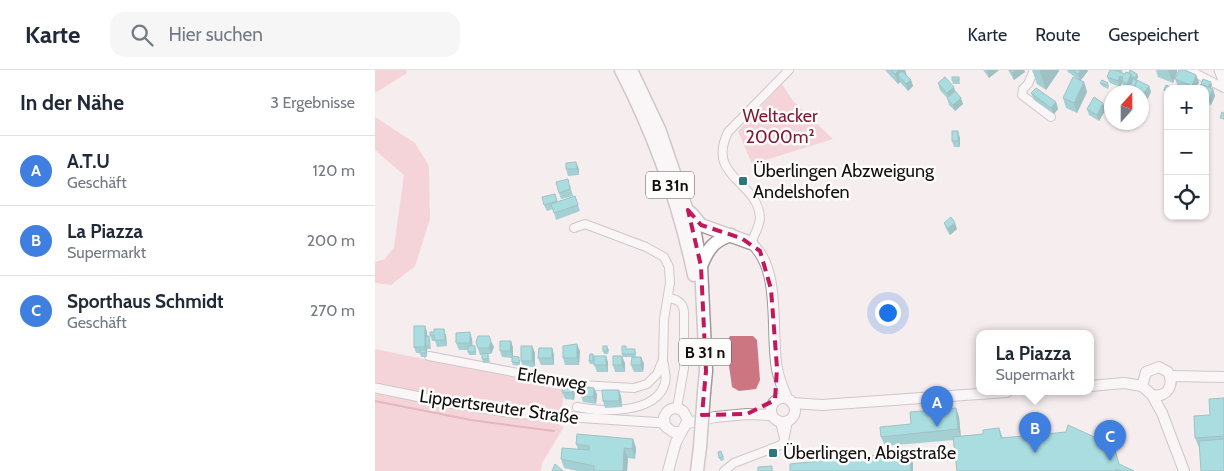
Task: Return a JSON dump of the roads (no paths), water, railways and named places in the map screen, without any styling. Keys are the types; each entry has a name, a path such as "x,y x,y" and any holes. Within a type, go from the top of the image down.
{"highway":[{"name":"B 31n","path":"621,70 650,127 682,219 703,312"},
{"name":"B 31n","path":"631,70 659,129 688,210 701,266 703,312"},
{"name":"B 31n","path":"688,210 701,225 731,235"},
{"path":"701,266 710,247 718,239 731,235 751,243"},
{"name":"B 31 n","path":"697,471 706,371 703,312"}],"main road":[{"path":"751,243 761,251 769,275 777,368 788,411"},
{"path":"1143,381 1149,368 1159,367 1170,376 1194,378 1224,377"},
{"path":"771,415 777,368"},
{"path":"1162,413 1170,376"},
{"path":"1152,395 1166,391 1194,378"},
{"path":"1094,386 1143,381"},
{"path":"1143,381 1162,413 1184,471"},
{"path":"670,426 687,418 747,414 771,415 822,405 976,394"},
{"path":"774,402 788,411"},
{"path":"747,414 774,402"},
{"path":"668,471 672,451 670,409 677,408 687,418"}],"street":[{"path":"751,243 760,218 757,207 725,166 721,155 722,144 728,132 789,70"},
{"path":"1034,70 1028,84 1023,89 1022,95 1051,117"},
{"path":"1189,70 1224,88"},
{"path":"1219,70 1224,83"},
{"name":"Erlenweg","path":"574,228 585,224 646,247 664,256 669,267 668,298 664,319 663,360 666,381 662,391 648,401 609,411 577,407"},
{"path":"668,298 679,301 683,305 684,312 684,368 677,408"},
{"name":"Erlenweg","path":"429,356 559,382 619,388 634,388 647,384 657,374 663,360"},
{"name":"Lippertsreuter Straße","path":"375,388 504,412 624,420 670,426"},
{"path":"724,471 734,462 776,448 782,444 788,411"}],"waterway":[{"path":"375,401 471,420 554,431"}],"place":[{"name":"Überlingen Abzweigung Andelshofen","path":"743,181"},
{"name":"A.T.U","path":"937,427"},
{"name":"Überlingen, Abigstraße","path":"773,453"},
{"name":"La Piazza","path":"1035,453"},
{"name":"Sporthaus Schmidt","path":"1110,461"}],"park label":[{"name":"Weltacker 2000m²","path":"780,126"}]}
